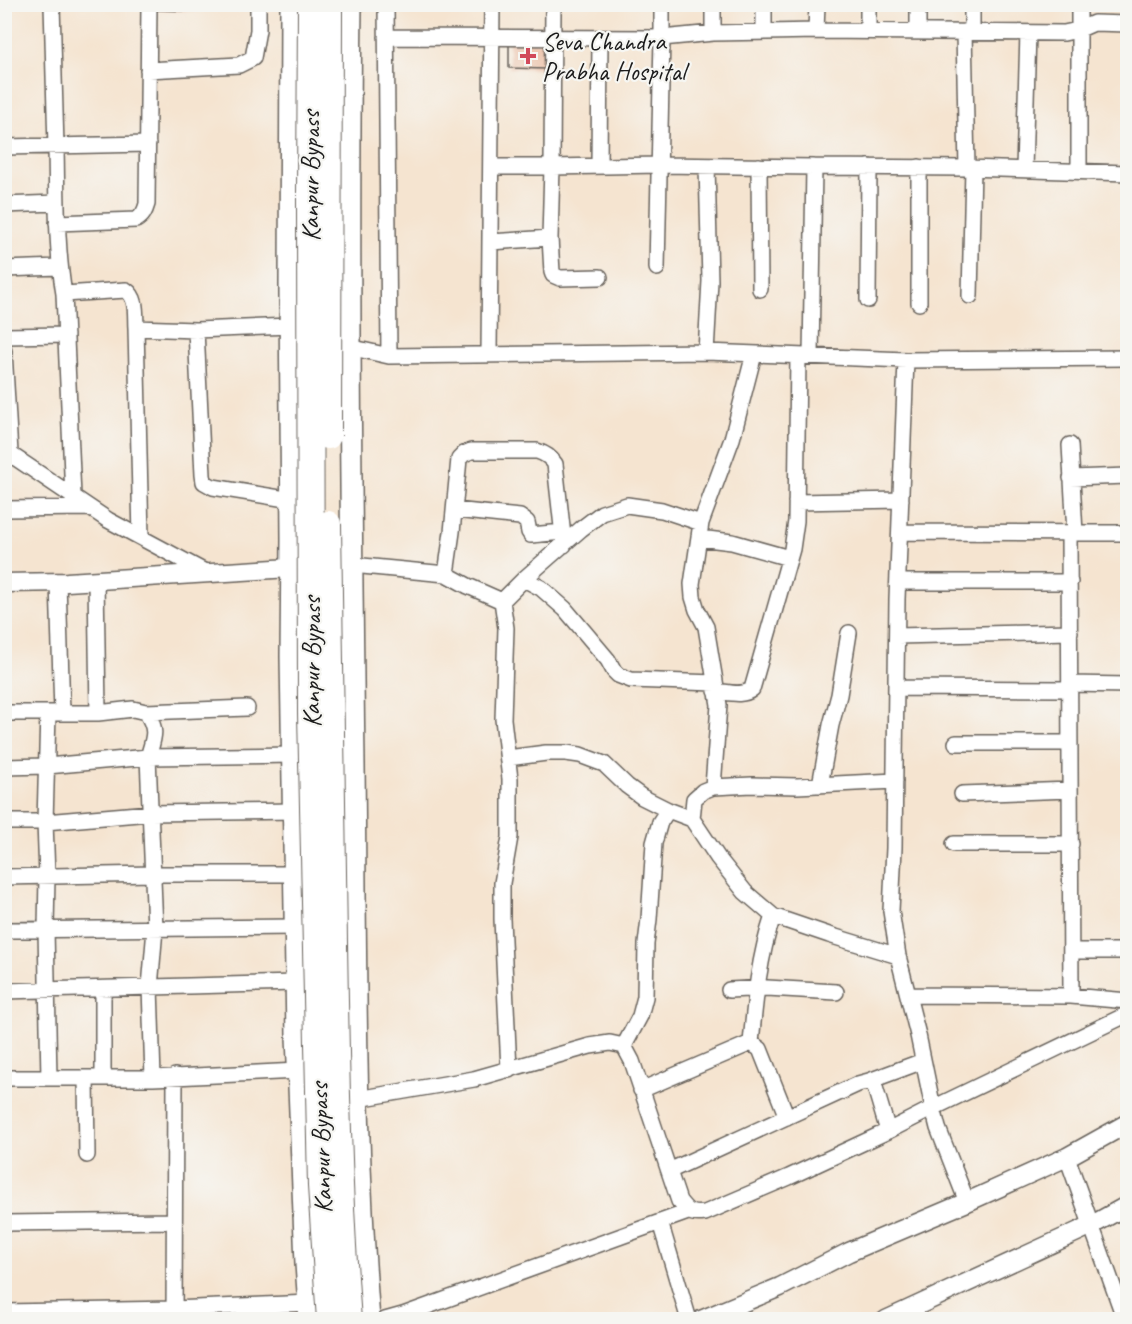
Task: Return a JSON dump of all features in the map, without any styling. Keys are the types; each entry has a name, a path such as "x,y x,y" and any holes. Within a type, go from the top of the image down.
{"highway":[{"name":"Kanpur Bypass","path":"311,4 311,724 321,1186 330,1320"},
{"name":"Kanpur Bypass","path":"329,4 330,702 337,1116 342,1245 348,1320"}],"main road":[{"path":"291,4 291,656 294,874 298,1071 310,1312"},
{"path":"351,4 349,347 358,1099 369,1320"}],"street":[{"path":"52,4 56,203 59,267 64,294 73,496"},
{"path":"57,223 136,220 145,211 148,144 148,4"},
{"path":"148,70 239,65 253,58 258,30 258,4"},
{"path":"386,4 389,356"},
{"path":"489,354 492,4"},
{"path":"553,4 550,238 552,272 560,278 600,277"},
{"path":"657,268 662,4"},
{"path":"713,4 713,33"},
{"path":"764,4 764,32"},
{"path":"816,31 817,4"},
{"path":"868,4 868,31"},
{"path":"918,4 918,32"},
{"path":"970,296 968,32 972,4"},
{"path":"1079,4 1079,171"},
{"path":"386,38 662,38 713,33 816,31 1064,33 1095,23 1128,24"},
{"path":"1024,170 1028,33"},
{"path":"600,38 600,166"},
{"path":"4,147 148,144"},
{"path":"491,167 660,165 918,167 1128,172"},
{"path":"706,352 710,281 707,166"},
{"path":"759,166 760,289"},
{"path":"524,579 541,588 565,609 618,675 631,680 716,687 744,694 752,689 789,558 796,521 813,167"},
{"path":"868,167 868,300"},
{"path":"918,167 919,303"},
{"path":"4,205 56,203"},
{"path":"490,242 550,238"},
{"path":"4,269 59,267"},
{"path":"64,294 126,290 135,300 141,537"},
{"path":"136,328 196,330 290,326"},
{"path":"196,330 204,482 213,487 291,500"},
{"path":"4,336 66,335"},
{"path":"349,347 389,356 706,352 906,360 1128,358"},
{"path":"4,351 10,457 108,520 207,573"},
{"path":"713,787 719,705 706,627 697,610 692,584 701,523 732,440 754,354"},
{"path":"906,360 898,582 891,911 898,956 933,1108 967,1202"},
{"path":"1070,445 1072,533 1070,582 1071,996"},
{"path":"446,574 459,459 471,451 537,451 551,458 555,464 563,539"},
{"path":"1071,478 1128,476"},
{"path":"796,502 901,500"},
{"path":"502,601 563,539 602,513 627,505 662,510 701,523"},
{"path":"4,509 90,508"},
{"path":"455,510 520,517 527,522 531,535 563,539"},
{"path":"900,532 1128,533"},
{"path":"699,538 732,542 789,558"},
{"path":"4,583 352,565 446,574 502,601"},
{"path":"96,580 98,713"},
{"path":"49,1078 45,822 47,766 55,713 58,582"},
{"path":"898,582 1070,582"},
{"path":"502,601 506,628 503,719 510,779 510,837 502,884 509,1070"},
{"path":"897,636 1070,632"},
{"path":"820,785 849,633"},
{"path":"896,688 1128,685"},
{"path":"4,713 98,713 133,709 146,712 247,708"},
{"path":"146,712 153,723 155,734 148,757 155,929 150,987 153,1078"},
{"path":"956,743 1070,743"},
{"path":"508,758 566,753 580,755 604,764 642,797 692,819 718,858 745,892 773,916 898,956"},
{"path":"4,767 47,766 148,757 293,755"},
{"path":"692,819 694,798 713,787 895,781"},
{"path":"962,794 1070,790"},
{"path":"624,1046 640,1016 645,997 646,944 650,919 654,843 660,822 668,810"},
{"path":"4,822 45,822 150,813 294,811"},
{"path":"954,844 1071,844"},
{"path":"4,877 294,874"},
{"path":"751,1043 756,988 773,916"},
{"path":"4,930 296,927"},
{"path":"1071,951 1128,951"},
{"path":"4,991 296,983"},
{"path":"729,990 756,988 836,992"},
{"path":"103,989 104,1078"},
{"path":"908,995 1071,996 1128,1001"},
{"path":"358,1099 474,1079 591,1046 610,1043 624,1046 632,1061 679,1201 688,1212 705,1214 888,1131 1128,1014"},
{"path":"641,1090 751,1043"},
{"path":"751,1043 760,1049 787,1117"},
{"path":"669,1171 858,1084 923,1061"},
{"path":"4,1078 153,1078 298,1071"},
{"path":"174,1314 175,1076"},
{"path":"86,1078 87,1155"},
{"path":"869,1081 874,1084 888,1131"},
{"path":"700,1320 780,1287 849,1252 1067,1157 1128,1123"},
{"path":"1067,1157 1125,1320"},
{"path":"886,1320 1092,1225 1128,1205"},
{"path":"385,1320 403,1317 688,1212"},
{"path":"4,1223 173,1221"},
{"path":"660,1222 689,1320"},
{"path":"4,1312 174,1314 310,1312"}],"building":[{"path":"155,4 198,4 198,11 154,10"},
{"path":"509,41 548,42 547,69 509,68"}],"place":[{"name":"Seva Chandra Prabha Hospital","path":"528,56"}]}
